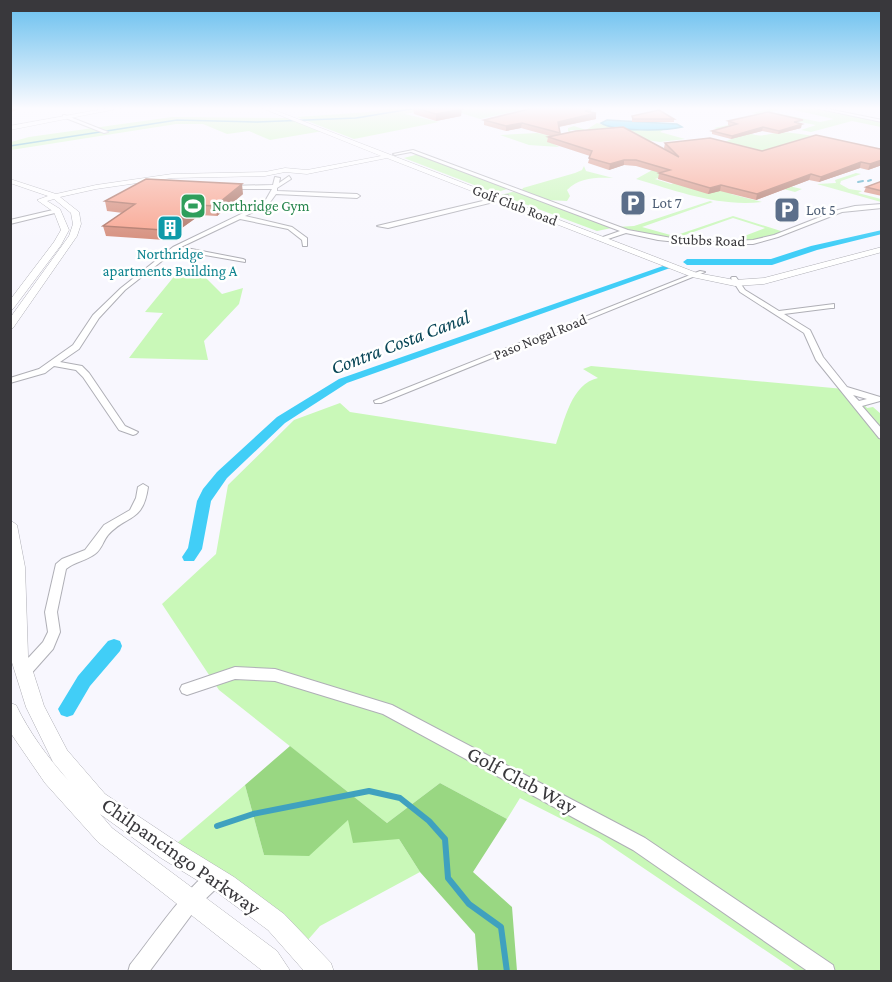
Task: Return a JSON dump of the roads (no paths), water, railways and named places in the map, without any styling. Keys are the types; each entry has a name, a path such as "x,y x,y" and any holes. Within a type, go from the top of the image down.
{"street":[{"name":"Golf Club Road","path":"388,154 698,273"},
{"name":"Golf Club Road","path":"389,154 394,156"},
{"path":"41,200 115,183 166,177 293,175 404,154"},
{"path":"418,154 626,231"},
{"path":"10,381 42,371 54,364 76,347 96,317 123,289 175,248 266,204 275,190 293,175"},
{"path":"273,176 275,190"},
{"path":"10,181 54,196 75,212 77,224 73,236 10,326"},
{"path":"10,187 41,200 57,211 65,230 10,307"},
{"path":"222,187 357,196"},
{"path":"380,226 504,198"},
{"name":"Stubbs Road","path":"606,237 626,231 688,241 754,242 768,239 842,210 882,206"},
{"path":"10,222 57,211"},
{"path":"239,217 290,228 305,238 305,245"},
{"name":"Golf Club Road","path":"606,237 672,260 698,273"},
{"path":"175,248 243,261"},
{"path":"698,273 734,281 764,281 882,249"},
{"name":"Paso Nogal Road","path":"378,401 698,273"},
{"path":"734,281 742,291 807,332 819,358 882,436"},
{"path":"779,313 831,306"},
{"path":"54,364 79,368 122,428 133,432"},
{"path":"844,389 880,398"},
{"path":"856,405 880,398"},
{"path":"18,662 48,645 54,632 51,612 60,567 71,559 88,554 96,548 103,533 138,507 143,487"},
{"name":"Chilpancingo Parkway","path":"10,525 14,537 17,567 18,662 35,707 60,756 98,801 169,850 215,878 276,922 322,972"},
{"name":"Golf Club Way","path":"187,689 235,673 275,675 387,709 639,844 826,972"},
{"name":"Chilpancingo Parkway","path":"10,711 16,725 52,777 105,835 269,959 279,972"},
{"path":"137,972 192,900 215,878"}],"waterway":[{"path":"858,182 863,181"},
{"name":"Contra Costa Canal","path":"687,262 772,262 814,248 882,232"},
{"name":"Contra Costa Canal","path":"189,557 195,549 204,501 208,492 222,475 281,420 343,381 666,268"},
{"name":"Contra Costa Canal","path":"67,709 84,681 114,646"},
{"path":"217,826 253,814 369,791 400,798 429,821 445,839 448,878 469,904 501,927 507,972"}],"place":[{"name":"Lot 7","path":"633,203"},
{"name":"Northridge Gym","path":"193,206"},
{"name":"Lot 5","path":"787,210"},
{"name":"Northridge apartments Building A","path":"170,228"}]}
